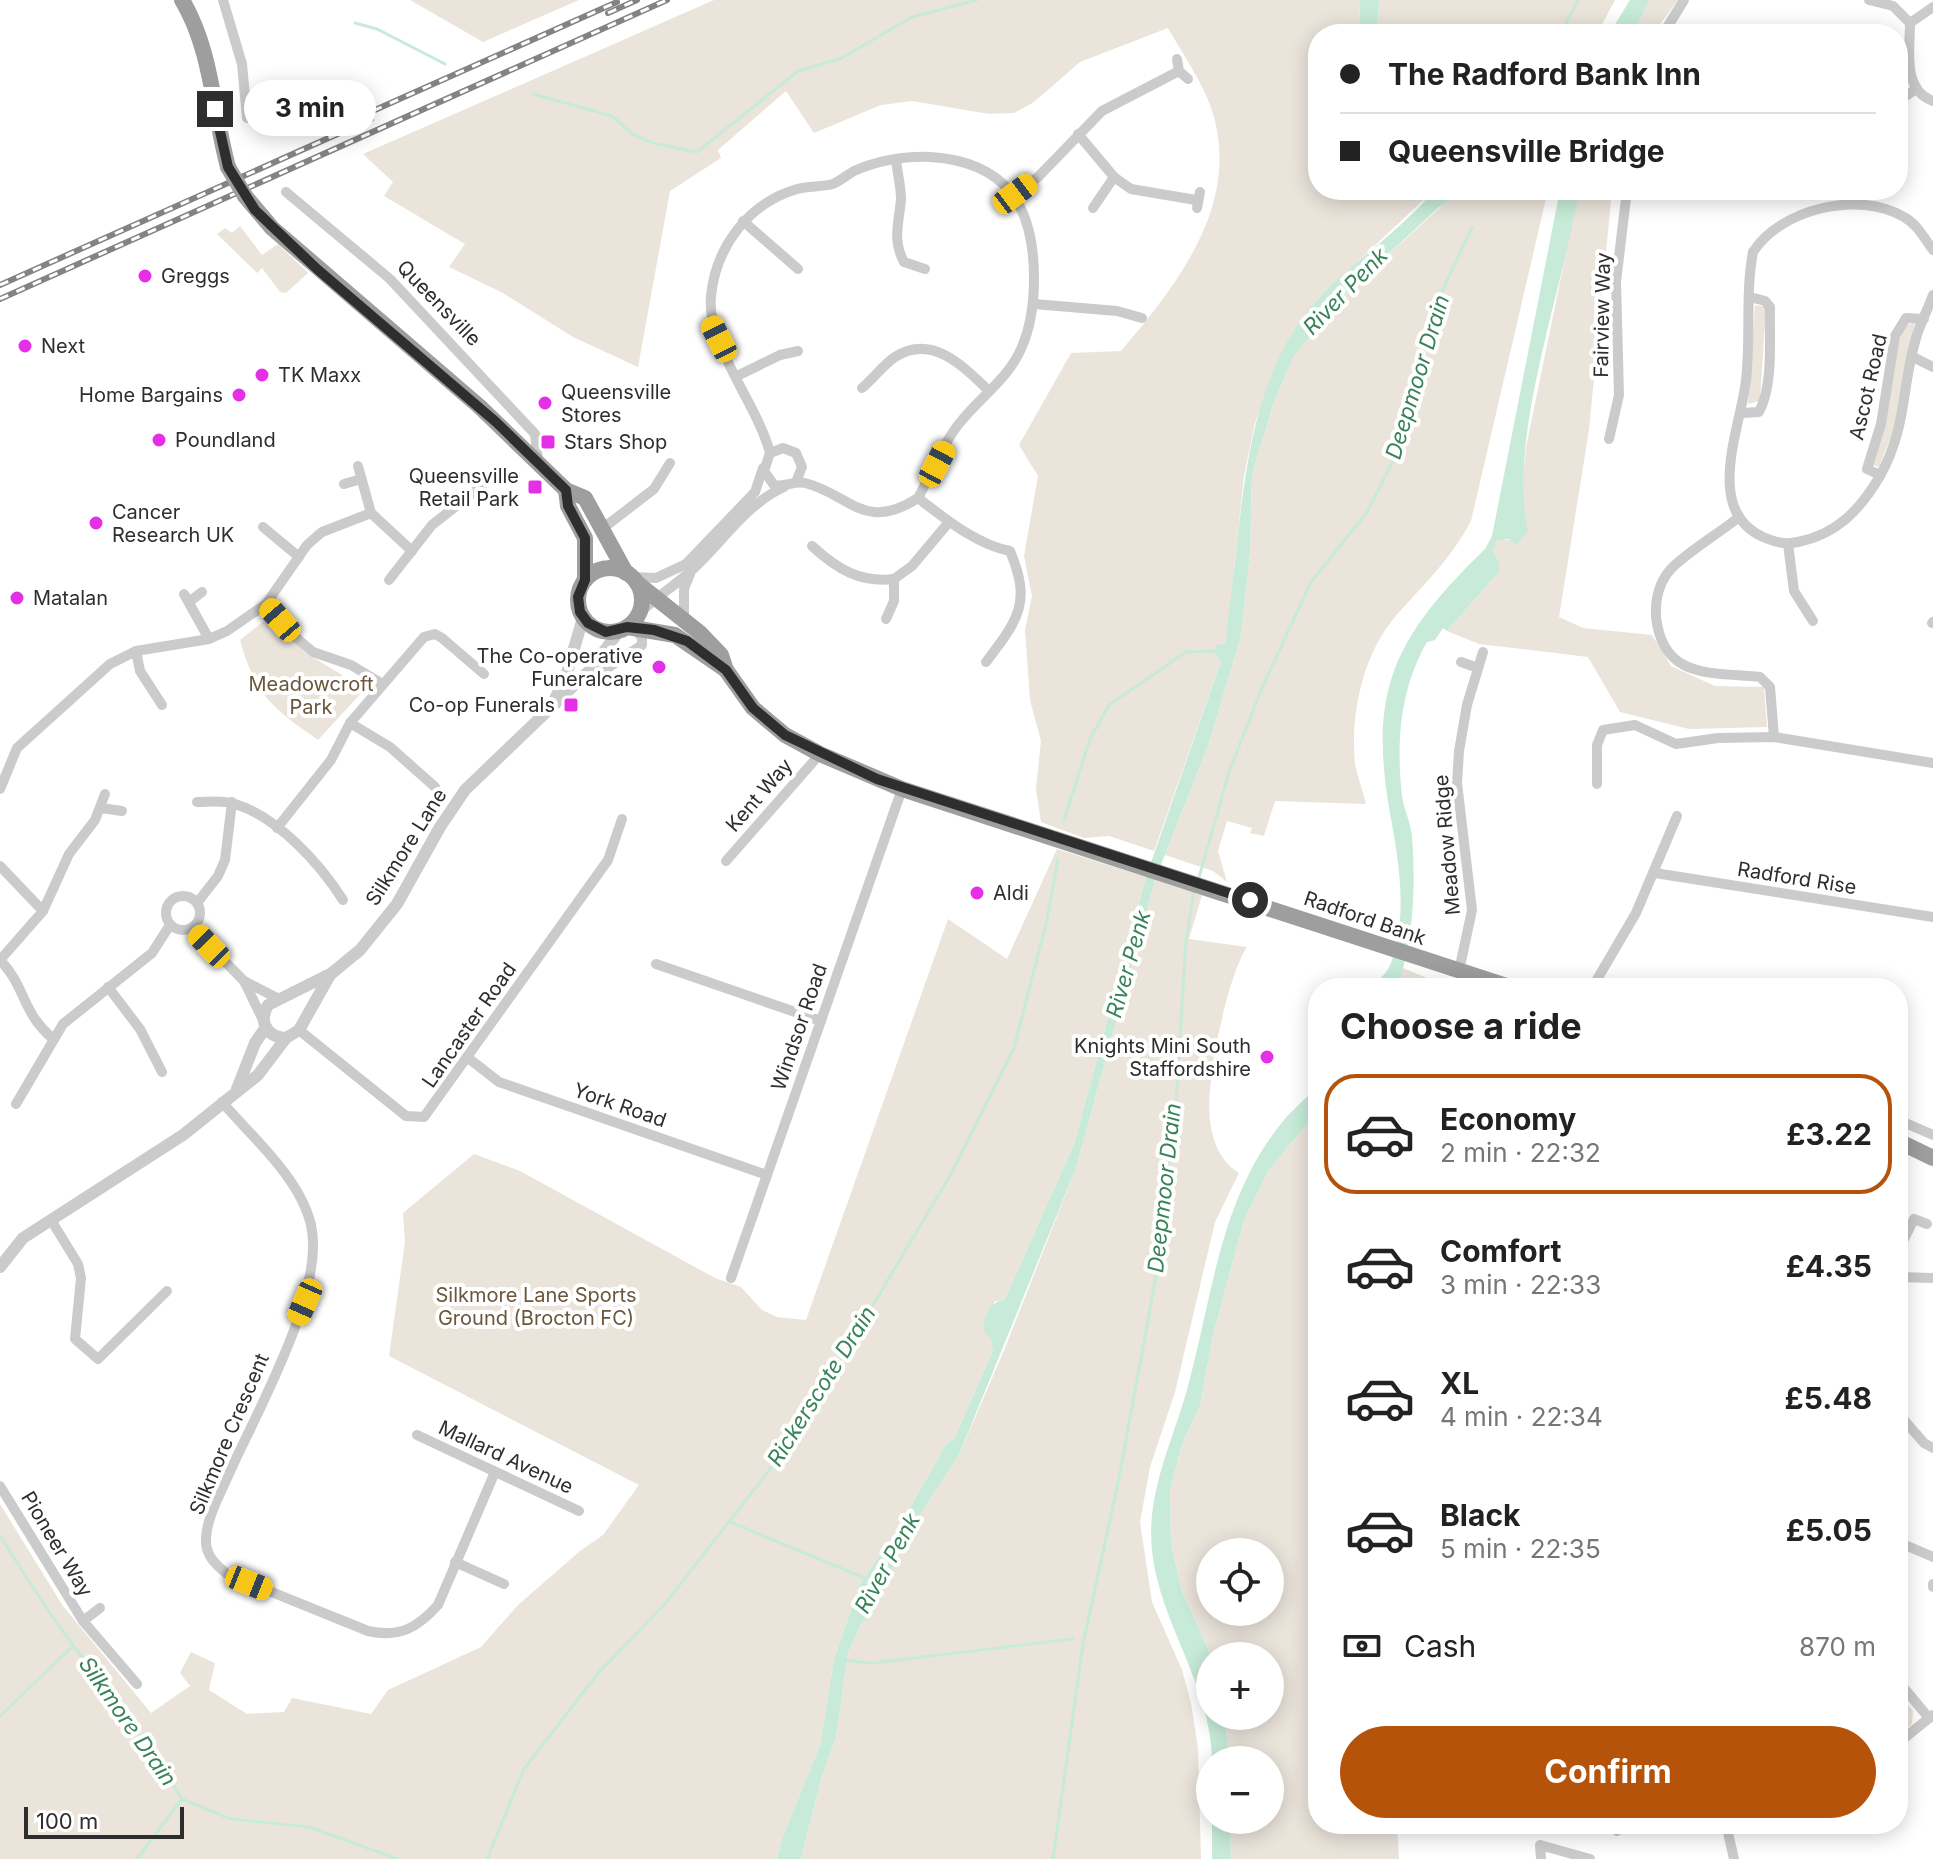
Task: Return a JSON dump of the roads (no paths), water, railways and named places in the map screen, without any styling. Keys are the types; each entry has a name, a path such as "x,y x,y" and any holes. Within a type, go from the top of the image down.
{"highway":[{"path":"182,0 201,41 228,167 245,196 263,219 317,269 538,460 566,490 585,498 642,596 630,625"},
{"path":"566,490 568,506 585,538 585,580 578,597 583,618 599,630 630,625 675,635 726,670"},
{"path":"585,580 603,569 632,577 654,598 684,618 721,655 726,670 753,708 785,735 820,754 902,789"},
{"name":"Radford Bank","path":"902,789 1481,978"},
{"path":"1908,1146 1933,1158"}],"street":[{"path":"223,0 242,64 247,118"},
{"path":"1669,24 1684,0"},
{"path":"1869,0 1893,6 1910,23 1911,78 1916,89 1933,101"},
{"path":"1910,23 1933,7"},
{"path":"1177,59 1179,71 1188,79"},
{"path":"1015,194 1038,177 1078,134 1112,105 1179,71"},
{"path":"1908,94 1916,89"},
{"path":"1078,134 1114,177 1131,189 1198,200"},
{"path":"896,159 901,198 896,220 897,249 904,262 925,269"},
{"path":"601,658 604,667 609,667 634,653 642,645 642,638 630,625 654,598 690,572 765,496 796,482 808,483 855,508 872,511 892,511 918,498 960,421 1009,370 1021,350 1034,304 1033,247 1027,220 1015,194 998,177 953,160 896,159 866,167 834,183 798,189 768,201 743,221 723,251 711,294 710,323 770,453"},
{"path":"1093,208 1114,177"},
{"name":"Queensville","path":"286,192 390,279 535,434 538,460"},
{"name":"Fairview Way","path":"1609,439 1619,395 1616,282 1626,200"},
{"path":"1813,621 1794,591 1788,544 1755,533 1739,517 1729,480 1730,458 1742,413 1753,252 1764,235 1807,213 1862,206 1888,209 1907,219 1933,250"},
{"path":"743,221 798,269"},
{"name":"Ascot Road","path":"1788,544 1834,530 1853,515 1880,475 1903,421 1913,357 1933,295"},
{"path":"1742,413 1759,412 1764,403 1768,362 1770,307 1765,301 1750,297"},
{"path":"1034,304 1117,311 1142,318"},
{"name":"Ascot Road","path":"1880,475 1867,469 1886,402 1895,336 1906,318 1924,319"},
{"path":"862,388 895,358 912,350 934,350 954,358 989,391"},
{"path":"737,376 780,355 798,351"},
{"path":"1913,357 1933,367"},
{"path":"766,439 796,453 808,483"},
{"path":"632,577 656,578 686,564 755,492 770,453 783,448"},
{"path":"602,529 654,489 670,463"},
{"path":"358,466 371,513 412,551"},
{"path":"763,467 770,482 784,487"},
{"path":"796,482 802,467"},
{"path":"344,484 361,479"},
{"path":"391,571 432,525 483,485"},
{"path":"918,498 949,522 999,549 1010,551 1022,579 1023,599 1013,626 986,662"},
{"path":"0,789 8,763 29,734 110,664 136,651 209,639 252,616 266,604 299,557 322,532 371,513"},
{"path":"1739,517 1671,569 1656,599 1658,626 1672,658 1690,669 1715,675 1760,677 1770,687 1774,737"},
{"path":"812,546 833,565 849,573 873,582 894,579 912,566 949,522"},
{"path":"263,527 299,557"},
{"path":"684,618 684,589 690,572"},
{"path":"886,619 894,601 894,579"},
{"path":"202,592 186,598 209,639"},
{"path":"266,604 313,652 351,665 381,683"},
{"name":"Silkmore Lane","path":"549,711 566,676 583,618"},
{"name":"Silkmore Lane","path":"237,1089 265,1024 268,1005 332,973 360,950 397,904 440,827 465,790 549,711 630,625"},
{"path":"277,828 331,760 350,723 381,683 424,637 435,634 484,674"},
{"path":"136,651 140,671 162,705"},
{"name":"Meadow Ridge","path":"1459,971 1472,910 1457,783 1459,751 1483,652"},
{"path":"1461,662 1478,668"},
{"path":"350,723 390,747 435,787"},
{"path":"1597,784 1597,745 1603,730 1618,725 1635,725 1676,744 1718,738 1774,737 1933,763"},
{"name":"Kent Way","path":"726,861 820,754"},
{"path":"215,787 215,801"},
{"name":"Windsor Road","path":"731,1278 902,789"},
{"path":"52,1038 33,1022 16,979 0,960 43,911 69,854 101,808 105,794"},
{"path":"197,802 232,802 277,828 305,854 343,900"},
{"path":"197,903 225,860 232,802"},
{"path":"101,808 122,811"},
{"path":"1597,978 1655,873 1677,816"},
{"name":"Lancaster Road","path":"301,1025 406,1116 416,1119 430,1112 608,860 622,819"},
{"path":"0,866 43,911"},
{"name":"Radford Rise","path":"1655,873 1933,917"},
{"path":"188,897 197,903 200,915 192,928 182,930 170,925 166,914 172,901 188,897"},
{"path":"16,1104 52,1038 89,1000 152,953 170,925"},
{"path":"192,928 244,981 274,1036 286,1038"},
{"path":"656,964 821,1021"},
{"name":"Silkmore Lane","path":"0,1267 23,1238 183,1135 258,1075 286,1038 301,1025 332,973"},
{"path":"244,981 299,1006 301,1025"},
{"path":"108,987 140,1029 162,1072"},
{"name":"York Road","path":"467,1057 499,1082 767,1175"},
{"name":"Silkmore Crescent","path":"222,1102 295,1190 310,1223 314,1252 305,1302 222,1491 206,1538 208,1552 216,1565 227,1574 388,1635 405,1632 425,1620 438,1605 495,1472"},
{"path":"1908,1124 1933,1135"},
{"path":"1908,1231 1914,1219 1927,1224"},
{"path":"51,1220 78,1264 81,1278 75,1339 98,1359 167,1291"},
{"path":"1908,1277 1933,1278"},
{"path":"1908,1425 1924,1443 1933,1448"},
{"name":"Mallard Avenue","path":"417,1435 579,1511"},
{"name":"Pioneer Way","path":"0,1486 83,1621 137,1684"},
{"path":"1908,1546 1933,1557"},
{"path":"455,1562 504,1584"},
{"name":"Pioneer Way","path":"83,1621 100,1608"},
{"path":"1908,1692 1931,1717 1908,1735"},
{"path":"1728,1834 1734,1859"},
{"path":"1541,1859 1540,1845 1590,1859"}],"water":[{"path":"1360,0 1380,0 1377,24 1359,24"},
{"path":"1630,0 1649,0 1638,24 1615,24"},
{"name":"River Penk","path":"1425,200 1449,200 1341,298 1292,359 1272,408 1252,475 1250,554 1241,636 1208,746 1155,880 1076,1168 959,1455 903,1540 880,1602 861,1624 848,1653 836,1738 822,1776 801,1859 777,1859 820,1745 834,1659 860,1584 900,1525 946,1444 955,1437 993,1350 991,1339 983,1330 986,1314 1005,1299 1074,1144 1146,877 1221,661 1215,654 1216,645 1226,644 1245,477 1269,382 1298,324 1319,298"},
{"path":"1558,200 1577,200 1531,408 1524,493 1528,531 1517,545 1509,539 1497,540 1493,550 1500,565 1497,574 1447,631 1443,628 1435,640 1427,642 1406,697 1400,756 1402,796 1412,837 1414,877 1410,932 1400,978 1381,978 1391,963 1396,946 1400,912 1383,739 1386,704 1394,672 1427,612 1485,549 1492,536"},
{"path":"1308,1096 1308,1123 1268,1171 1244,1220 1213,1335 1200,1406 1182,1444 1170,1490 1171,1544 1182,1591 1205,1642 1196,1642 1196,1683 1157,1578 1152,1551 1153,1508 1162,1467 1188,1386 1221,1247 1246,1181 1284,1120"},
{"path":"1226,1730 1228,1746 1210,1746 1209,1732"},
{"path":"1212,1834 1230,1834 1231,1859 1212,1859"}],"waterway":[{"path":"533,94 612,116 634,135 653,143 697,152 798,71 840,59 912,17 977,0"},
{"name":"Deepmoor Drain","path":"1565,24 1578,0"},
{"path":"355,23 377,29 445,64"},
{"name":"Deepmoor Drain","path":"1198,881 1229,772 1262,688 1311,582 1367,512 1400,448 1434,309 1472,227"},
{"name":"Rickerscote Drain","path":"1064,820 1090,739 1109,705 1186,652 1217,651"},
{"name":"Rickerscote Drain","path":"487,1859 524,1769 599,1672 664,1605 792,1441 951,1174 1014,1048 1047,920 1058,859"},
{"name":"Deepmoor Drain","path":"1053,1859 1083,1644 1118,1483 1155,1282 1176,1104 1186,940 1194,892"},
{"name":"River Penk","path":"730,1522 867,1579"},
{"name":"Silkmore Drain","path":"0,1536 51,1615 155,1756 182,1799 231,1819 309,1827 398,1859"},
{"path":"842,1660 873,1663 1073,1639"},
{"path":"0,1716 72,1647"},
{"path":"137,1859 182,1799"}],"railway":[{"path":"608,13 637,0"},
{"path":"0,299 667,0"},
{"path":"357,118 617,2"},
{"path":"0,285 371,119"}],"place":[{"name":"Greggs","path":"145,276"},
{"name":"Next","path":"25,346"},
{"name":"TK Maxx","path":"262,375"},
{"name":"Home Bargains","path":"239,395"},
{"name":"Queensville Stores","path":"545,403"},
{"name":"Poundland","path":"159,440"},
{"name":"Stars Shop","path":"548,442"},
{"name":"Queensville Retail Park","path":"535,487"},
{"name":"Cancer Research UK","path":"96,523"},
{"name":"Matalan","path":"17,598"},
{"name":"The Co-operative Funeralcare","path":"659,667"},
{"name":"Co-op Funerals","path":"571,705"},
{"name":"Aldi","path":"977,893"},
{"name":"Knights Mini South Staffordshire","path":"1267,1057"}],"park label":[{"name":"Meadowcroft Park","path":"311,696"},
{"name":"Silkmore Lane Sports Ground (Brocton FC)","path":"536,1306"}]}
